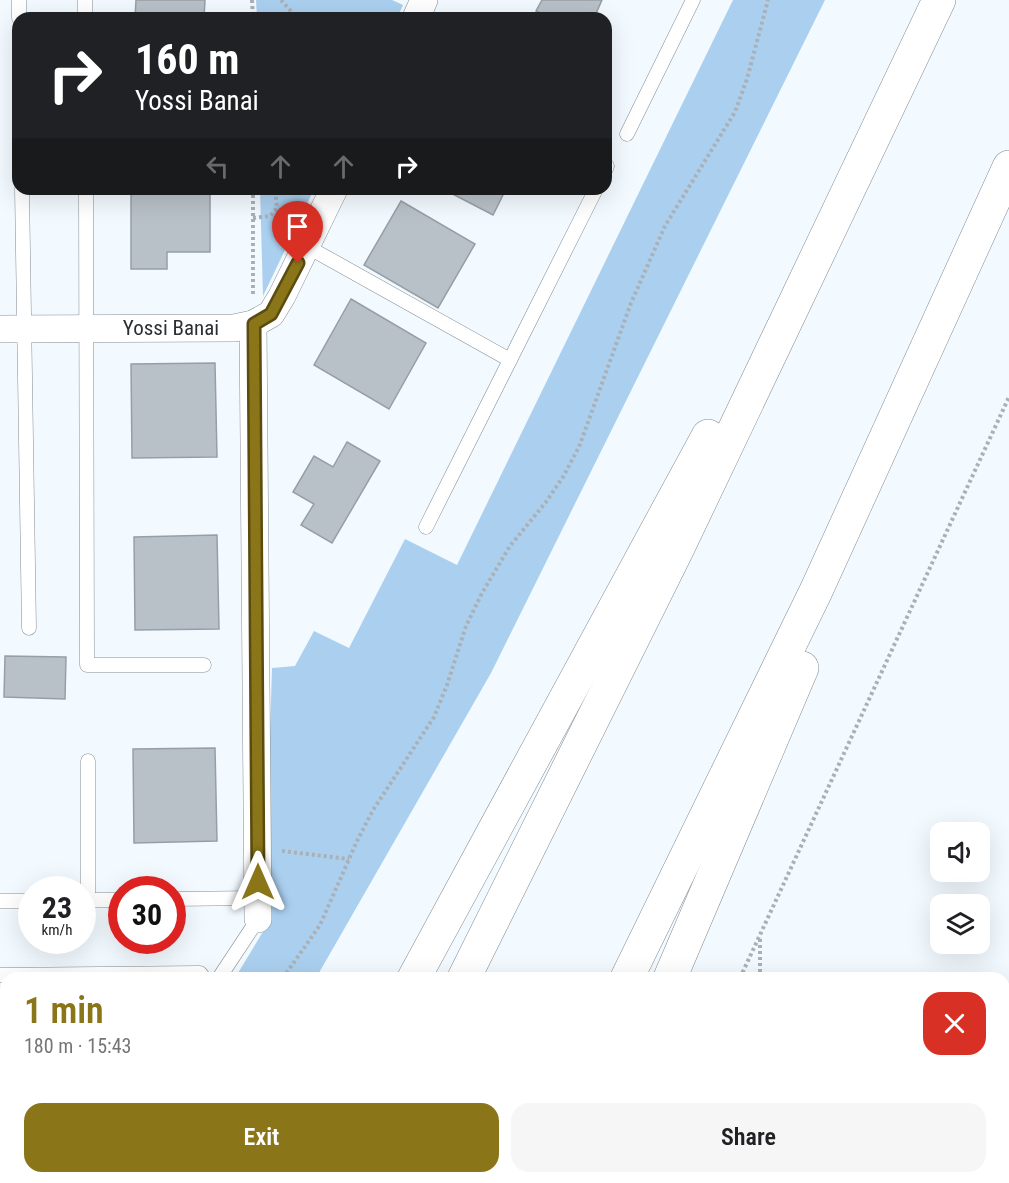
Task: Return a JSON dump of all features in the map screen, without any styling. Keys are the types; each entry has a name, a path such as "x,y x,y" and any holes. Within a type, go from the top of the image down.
{"highway":[{"path":"467,972 676,552 939,0"},
{"path":"417,972 903,75"},
{"path":"630,972 816,591 1009,167"},
{"path":"673,972 1009,179"}],"street":[{"path":"258,908 254,324 271,314 282,296 331,195"},
{"name":"Yossi Banai","path":"12,329 234,328 254,324"}],"lane":[{"path":"627,134 693,0"},
{"path":"22,195 12,329 29,628"},
{"path":"86,195 87,664 204,665"},
{"path":"426,527 593,195"},
{"path":"306,246 510,360"},
{"path":"86,876 88,761"},
{"path":"186,900 258,908 222,972"},
{"path":"0,901 18,901"}],"path":[{"path":"281,0 292,12"},
{"path":"287,972 320,925 373,810 434,717 466,626 482,593 510,546 563,477 579,447 631,303 665,226 735,112 757,45 768,0"},
{"path":"253,195 254,324"},
{"path":"253,218 270,216 277,208 276,195"},
{"path":"743,972 1009,397"},
{"path":"257,849 349,859"},
{"path":"760,935 760,972"}],"shaded area":[{"path":"256,0 392,0 403,5 400,12 257,12"},
{"path":"733,0 825,0 491,673 319,972 239,972 264,930 272,668 295,666 314,631 349,648 405,539 457,565"},
{"path":"260,195 311,195 263,296"}],"building":[{"path":"136,0 205,0 204,12 135,12"},
{"path":"542,0 602,0 597,12 536,11"},
{"path":"131,195 210,195 210,252 167,252 167,269 131,269"},
{"path":"455,195 503,195 493,215"},
{"path":"401,201 475,244 438,308 364,265"},
{"path":"351,299 426,343 389,409 314,365"},
{"path":"215,363 217,457 132,458 131,364"},
{"path":"347,442 380,461 332,543 301,525 314,504 293,492 314,456 333,467"},
{"path":"217,535 219,629 135,630 134,537"},
{"path":"5,656 66,657 65,699 4,697"},
{"path":"215,748 217,841 134,843 133,749"}],"route":[{"path":"258,882 254,324 271,314 298,263"}]}
